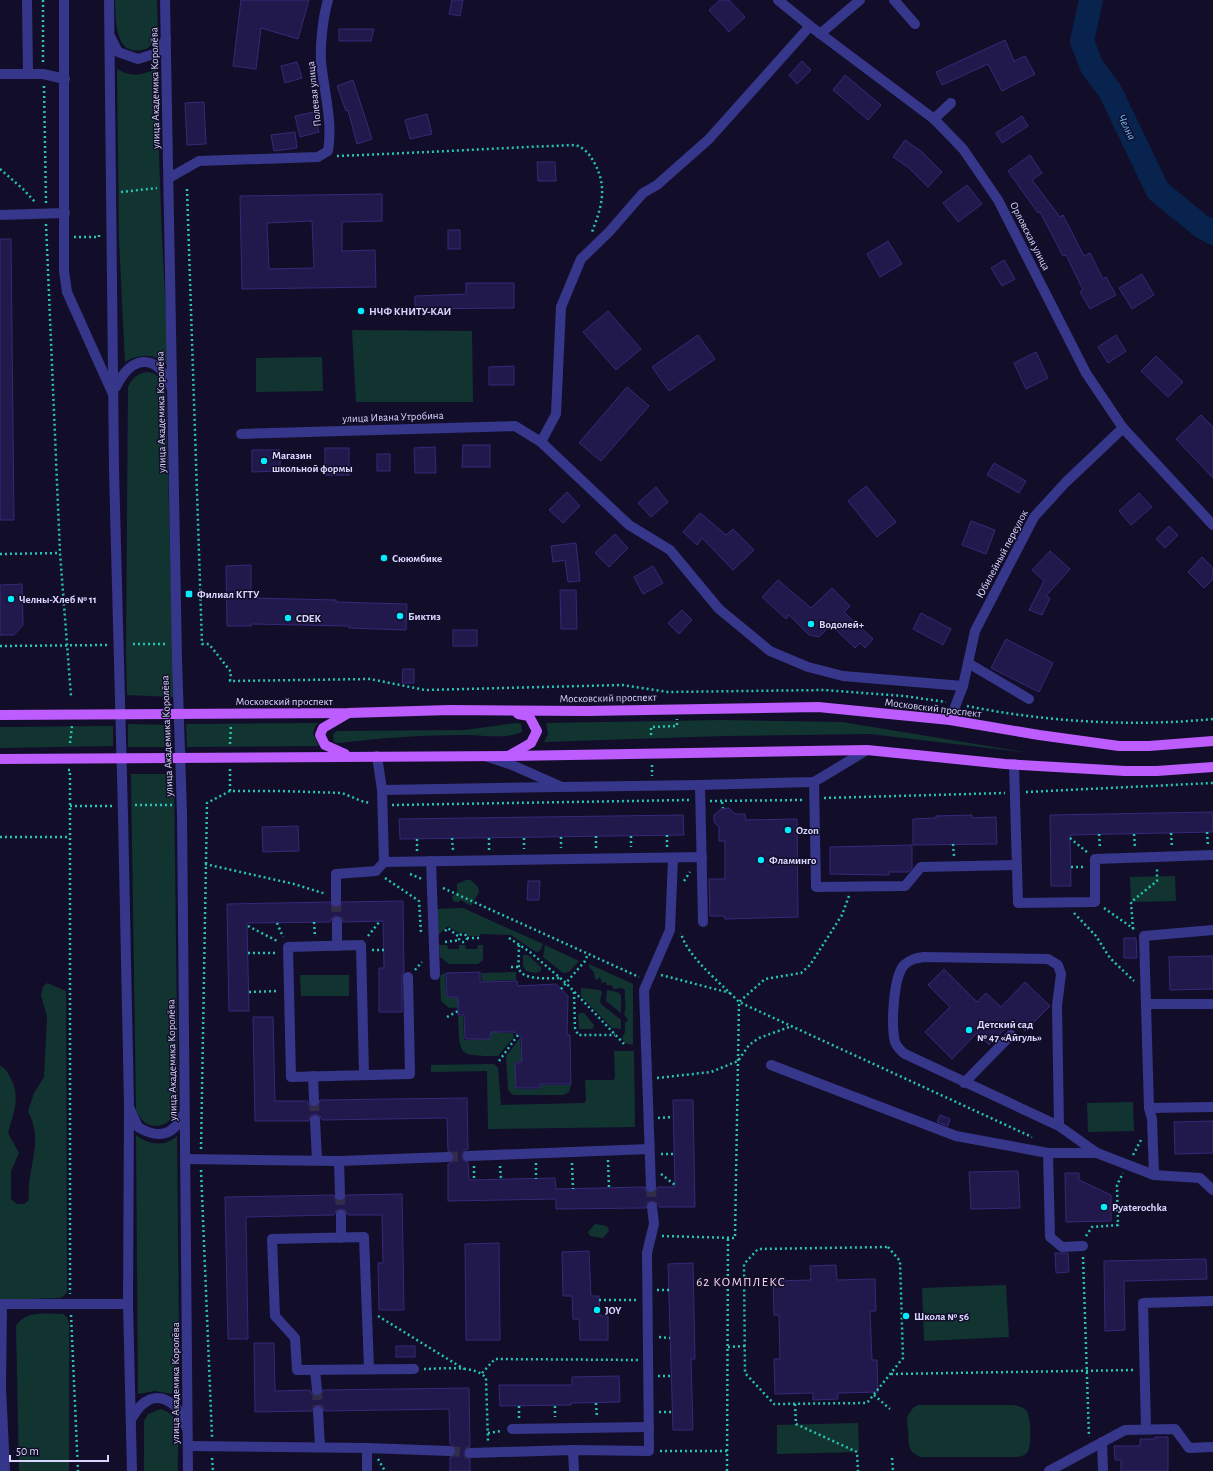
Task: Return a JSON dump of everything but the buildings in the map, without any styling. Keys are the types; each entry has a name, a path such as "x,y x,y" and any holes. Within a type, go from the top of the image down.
{"main road":[{"name":"Московский проспект","path":"0,714 121,715 496,710 587,711 818,707 950,720 1039,736 1119,746 1149,746 1213,741"},
{"path":"496,710 529,716 537,731 531,744 510,756"},
{"path":"348,713 323,728 320,735 326,745 349,756"},
{"path":"0,759 122,757 510,756 867,750 1014,764 1126,772 1213,767"}],"street":[{"path":"27,0 28,74"},
{"path":"64,0 65,213 63,245 67,292 114,394"},
{"path":"109,0 114,470 122,757 129,1105 128,1304 132,1419 132,1471"},
{"name":"улица Академика Королёва","path":"165,0 180,757 188,1471"},
{"name":"Полевая улица","path":"318,157 328,152 331,137 321,60 324,11 328,0"},
{"name":"Орловская улица","path":"778,0 820,34 934,120 963,149 998,200 1086,373 1123,428 1213,525"},
{"path":"820,34 860,0"},
{"path":"894,0 915,24"},
{"path":"541,442 556,414 561,307 581,259 609,232 643,193 657,185 709,139 810,26"},
{"path":"110,36 118,52 138,59 157,52 166,39"},
{"path":"0,74 43,74 65,79"},
{"path":"934,120 951,103"},
{"path":"169,178 199,160 318,157"},
{"path":"0,215 46,215 65,213"},
{"path":"114,394 126,370 133,364 145,362 156,365 166,374 172,391"},
{"name":"улица Ивана Утробина","path":"240,434 515,426 541,442 629,525 670,550 719,608 770,651 808,667 843,676 963,686"},
{"name":"Юбилейный переулок","path":"950,720 963,686 975,631 1034,517 1065,483 1123,428"},
{"path":"968,663 1030,699"},
{"path":"382,790 814,782 867,750"},
{"path":"480,755 512,765 562,787"},
{"path":"336,899 336,874 376,872 384,862 382,790 377,756"},
{"path":"1014,764 1018,904 1095,902 1095,859 1213,855"},
{"path":"814,782 816,887 905,886 921,867 1016,865"},
{"path":"700,785 703,922"},
{"path":"651,1187 644,990 670,930 673,858"},
{"path":"384,862 702,858"},
{"path":"431,861 435,975"},
{"path":"337,922 337,946"},
{"path":"1154,1175 1152,1119 1149,1108 1144,936 1213,930"},
{"path":"364,1075 360,945 288,950 291,1077 410,1074 408,977"},
{"path":"1059,1126 1057,1006 1061,974 1058,964 1053,961 1042,959 924,957 910,960 902,969 894,1004 894,1036 897,1047 905,1054 916,1061 1059,1126 1097,1153 1154,1175 1200,1178 1213,1190"},
{"path":"1147,1004 1213,1004"},
{"path":"964,1083 1011,1035"},
{"path":"771,1065 956,1136 1048,1153 1097,1153"},
{"path":"313,1076 314,1100"},
{"path":"129,1105 138,1127 156,1135 168,1132 178,1126 185,1111"},
{"path":"1149,1108 1213,1107"},
{"path":"315,1120 317,1160"},
{"path":"468,1156 649,1149"},
{"path":"1048,1153 1050,1237 1062,1247 1083,1246"},
{"path":"185,1159 339,1161 448,1157"},
{"path":"339,1161 340,1195"},
{"path":"470,1453 573,1450 649,1451 647,1253 654,1224 652,1207"},
{"path":"341,1215 342,1238"},
{"path":"369,1369 364,1237 272,1239 275,1316 295,1338 297,1370 414,1369"},
{"path":"1146,1429 1143,1303 1213,1301"},
{"path":"5,1471 2,1434 1,1304 128,1304"},
{"path":"315,1370 317,1390"},
{"path":"132,1419 139,1406 144,1402 154,1398 164,1399 176,1407 188,1431"},
{"path":"318,1411 320,1448"},
{"path":"512,1429 649,1427"},
{"path":"1049,1471 1089,1448 1125,1430 1175,1429 1189,1448 1213,1448"},
{"path":"1102,1442 1103,1471"},
{"path":"188,1446 367,1448 450,1451"},
{"path":"367,1448 367,1471"},
{"path":"573,1450 574,1471"}],"path":[{"path":"43,0 46,215 60,553 70,696"},
{"path":"318,157 399,154 480,148 576,145 583,148 589,154 599,172 602,184 603,194 601,210 589,238"},
{"path":"0,169 23,189 46,215"},
{"path":"122,192 158,187"},
{"path":"187,189 202,644 209,644 231,672 230,681 350,680"},
{"path":"0,554 60,553"},
{"path":"133,644 171,644"},
{"path":"0,646 108,645"},
{"path":"651,735 651,727 677,726 677,719"},
{"path":"230,744 231,721"},
{"path":"70,743 72,726"},
{"path":"230,768 230,791"},
{"path":"62,770 70,770 70,1304 78,1471"},
{"path":"1015,792 1213,783"},
{"path":"206,838 207,803 230,791 342,793 364,802 382,805"},
{"path":"722,802 723,808"},
{"path":"136,805 174,804"},
{"path":"70,806 112,806"},
{"path":"0,837 70,837"},
{"path":"1070,838 1095,859"},
{"path":"1133,929 1131,902 1157,881 1157,857"},
{"path":"682,884 702,858"},
{"path":"205,864 294,884 336,899"},
{"path":"404,871 588,954 650,977 731,993"},
{"path":"376,872 419,901 421,940"},
{"path":"651,1235 735,1238 739,1002 766,979 801,973 810,965 842,915 853,887"},
{"path":"1095,902 1144,936"},
{"path":"1063,903 1096,936 1110,958 1146,992"},
{"path":"360,945 380,921"},
{"path":"277,923 288,950"},
{"path":"248,926 288,950"},
{"path":"448,928 460,937"},
{"path":"681,930 681,936 696,959 739,1002 1036,1139"},
{"path":"460,937 464,934 467,938 481,938"},
{"path":"434,942 460,940 465,942 467,938"},
{"path":"510,938 561,978 626,1046"},
{"path":"520,945 519,967 520,972 526,977 561,978"},
{"path":"248,953 288,950"},
{"path":"561,989 585,961 588,954"},
{"path":"408,977 422,963 422,955"},
{"path":"511,967 519,967"},
{"path":"249,992 289,991"},
{"path":"574,992 576,1032 581,1036 616,1035"},
{"path":"447,1017 458,1011"},
{"path":"646,1079 711,1072 738,1061 749,1045 759,1038 792,1026"},
{"path":"499,1061 518,1035"},
{"path":"1089,1448 1083,1242 1092,1227 1118,1226 1117,1185 1142,1138"},
{"path":"608,1151 609,1188"},
{"path":"572,1152 573,1188"},
{"path":"727,1471 728,1238"},
{"path":"888,1247 900,1261 903,1358 868,1403 774,1404 745,1373 745,1346 744,1264 758,1249 888,1247"},
{"path":"599,1300 625,1300"},
{"path":"367,1309 465,1369"},
{"path":"728,1347 745,1346"},
{"path":"482,1373 495,1359 648,1360"},
{"path":"414,1369 474,1369 482,1373 486,1378 488,1453"},
{"path":"891,1374 1145,1370"},
{"path":"874,1395 890,1409"},
{"path":"795,1404 796,1424 857,1452 858,1471"},
{"path":"649,1451 728,1451"},
{"path":"892,1458 893,1471"}],"green space":[{"path":"115,0 157,0 158,36 148,48 137,51 129,49 123,44 119,37 117,28"},
{"path":"117,69 127,74 136,75 156,69 162,239 169,367 159,359 148,356 137,357 125,362 119,240"},
{"path":"352,330 472,331 473,402 356,402"},
{"path":"322,357 323,391 256,392 256,358"},
{"path":"148,372 159,377 164,387 166,396 174,697 127,695 128,387 136,376"},
{"path":"722,720 842,722 1030,753 870,734 724,736 544,742 548,734 546,723"},
{"path":"319,723 315,726 313,734 319,746 187,747 186,724"},
{"path":"516,723 521,724 522,732 508,736 431,736 385,738 339,743 334,742 333,734 337,731 465,730"},
{"path":"128,724 172,725 172,747 128,747"},
{"path":"113,726 113,746 0,748 0,727"},
{"path":"131,774 174,774 178,1110 174,1117 168,1122 156,1126 145,1122 140,1117 136,1109"},
{"path":"1175,876 1176,901 1131,902 1130,877"},
{"path":"466,880 471,880 478,887 479,892 471,906 461,900 458,902 453,901 452,897 457,892 457,884"},
{"path":"463,908 543,944 540,951 536,952 511,935 480,934 480,936 469,936 465,932 460,934 448,926 437,936 437,909"},
{"path":"439,945 447,945 448,949 459,949 459,945 465,945 466,949 477,949 478,945 483,945 483,960 478,964 449,964 440,957"},
{"path":"545,945 579,961 569,972 563,973 543,957"},
{"path":"523,955 528,955 541,967 541,971 536,973 526,971 523,966"},
{"path":"589,964 633,984 633,1045 625,1043 622,1038 625,1032 625,1023 628,1020 624,1014 625,990 621,988 614,989 611,985 607,985 606,982 602,983 600,977 597,980 595,979 594,972 589,967"},
{"path":"516,972 516,980 482,981 481,973"},
{"path":"445,973 446,997 463,998 463,1007 449,1008 441,1001 440,979 441,975"},
{"path":"300,975 349,975 349,996 301,996"},
{"path":"47,983 66,991 67,1292 63,1297 59,1298 5,1300 0,1299 0,1066 6,1070 10,1077 16,1098 8,1133 19,1153 11,1171 11,1199 17,1204 24,1204 29,1200 30,1177 35,1145 33,1123 28,1111 34,1093 44,1077 47,1017 41,995 43,987"},
{"path":"581,988 600,990 602,992 600,1001 601,1004 621,1020 621,1029 612,1028 581,996"},
{"path":"607,990 617,992 621,995 621,1013 606,1001"},
{"path":"584,1013 594,1025 593,1029 579,1029 578,1014"},
{"path":"458,1016 463,1016 464,1040 491,1039 491,1029 497,1029 498,1033 513,1033 514,1037 498,1056 468,1054 463,1051 459,1039"},
{"path":"520,1038 521,1055 525,1056 525,1061 515,1062 516,1089 540,1089 541,1085 571,1085 569,1092 563,1095 513,1095 508,1090 506,1056"},
{"path":"614,1051 634,1051 635,1127 488,1129 487,1071 431,1072 431,1065 494,1064 498,1068 501,1105 584,1103 586,1101 585,1080 614,1080"},
{"path":"1133,1102 1134,1131 1088,1132 1087,1103"},
{"path":"136,1135 151,1143 168,1142 177,1136 179,1338 172,1394 155,1391 138,1394"},
{"path":"595,1224 607,1226 609,1231 603,1238 590,1236 588,1232"},
{"path":"1006,1285 1009,1337 924,1341 922,1288"},
{"path":"63,1314 67,1317 69,1324 69,1471 19,1471 16,1326 25,1317 31,1315"},
{"path":"918,1405 1014,1405 1022,1407 1028,1413 1030,1424 1029,1450 1024,1455 1016,1457 920,1457 912,1452 909,1446 907,1417 913,1408"},
{"path":"161,1409 167,1411 174,1418 176,1423 178,1436 178,1471 144,1471 144,1421 148,1414"},
{"path":"858,1423 859,1452 777,1454 777,1425"}],"waterway":[{"name":"Челна","path":"1091,0 1082,41 1092,67 1110,91 1158,191 1201,226 1213,233"}],"tunnel":[{"path":"336,902 337,922"},
{"path":"314,1101 315,1120"},
{"path":"448,1157 468,1156"},
{"path":"651,1187 652,1207"},
{"path":"340,1195 341,1215"},
{"path":"317,1390 318,1411"},
{"path":"450,1451 470,1453"}],"place":[{"name":"НЧФ КНИТУ-КАИ","path":"361,311"},
{"name":"Магазин школьной формы","path":"264,461"},
{"name":"Сююмбике","path":"384,558"},
{"name":"Филиал КГТУ","path":"189,594"},
{"name":"Челны-Хлеб № 11","path":"11,599"},
{"name":"Биктиз","path":"400,616"},
{"name":"CDEK","path":"288,618"},
{"name":"Водолей+","path":"811,624"},
{"name":"Ozon","path":"788,830"},
{"name":"Фламинго","path":"761,860"},
{"name":"Детский сад № 47 «Айгуль»","path":"969,1030"},
{"name":"Pyaterochka","path":"1104,1207"},
{"name":"JOY","path":"597,1310"},
{"name":"Школа № 56","path":"906,1316"}],"district":[{"name":"62 КОМПЛЕКС","path":"741,1282"}]}
